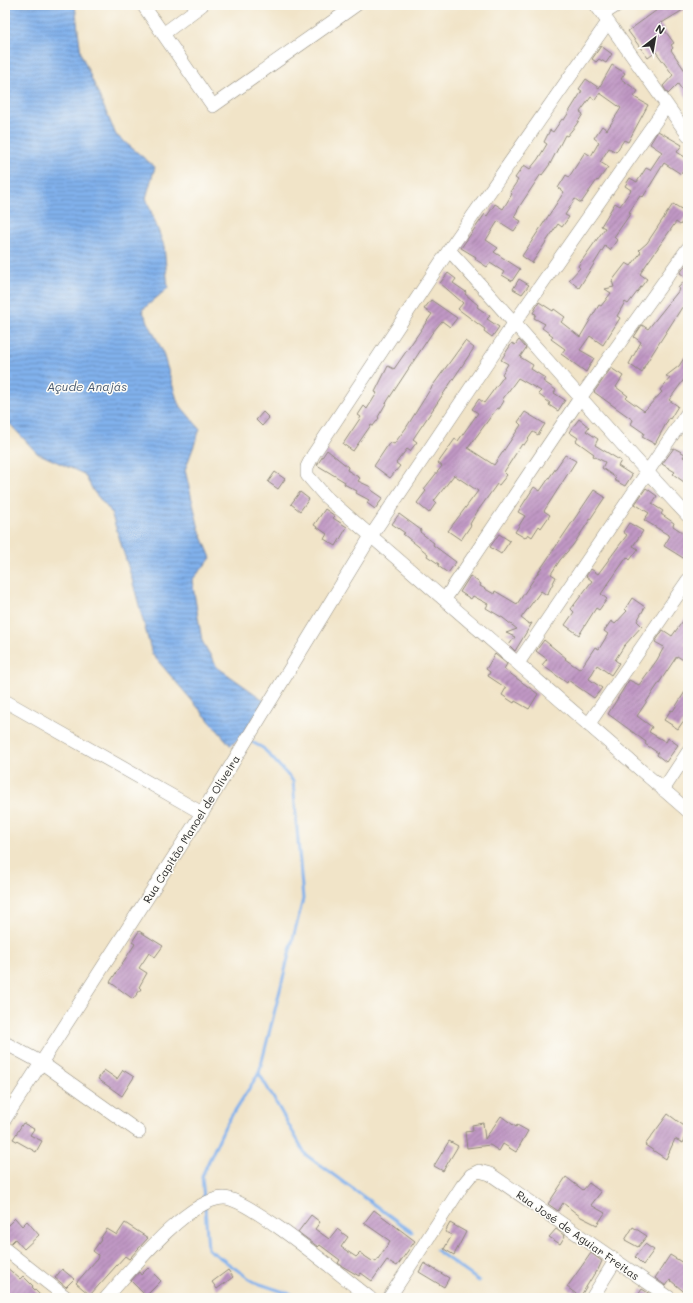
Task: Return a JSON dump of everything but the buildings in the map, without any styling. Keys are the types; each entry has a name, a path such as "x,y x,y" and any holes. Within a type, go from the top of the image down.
{"street":[{"path":"143,5 213,106 356,5"},
{"path":"163,34 202,5"},
{"path":"617,5 603,14 331,427 307,467 307,475 315,485 371,536 688,811"},
{"path":"603,14 688,135"},
{"name":"Rua Capitão Manoel de Oliveira","path":"5,1118 42,1063 202,813 371,536 515,322 667,105"},
{"path":"445,599 580,398 688,248"},
{"path":"449,250 515,322 580,398 688,516"},
{"path":"518,663 688,412"},
{"path":"588,725 688,580"},
{"path":"5,701 202,813"},
{"path":"663,790 688,752"},
{"path":"5,1042 42,1063 139,1132"},
{"name":"Rua José de Aguiar Freitas","path":"389,1298 471,1175 479,1171 490,1174 506,1184 670,1298"},
{"path":"106,1298 159,1240 200,1206 213,1200 224,1198 235,1200 262,1216 370,1298"},
{"path":"5,1249 66,1298"},
{"path":"592,1298 615,1261"}],"water":[{"name":"Açude Anajás","path":"5,5 75,5 81,54 116,135 155,167 146,198 164,246 168,288 142,310 162,350 178,403 200,429 185,470 199,529 211,558 192,580 202,641 217,667 265,701 241,736 231,746 152,654 132,579 111,512 94,492 84,474 37,453 10,424 5,424"}],"waterway":[{"path":"250,741 263,748 293,781 303,899 259,1073 306,1155 412,1232"},
{"path":"204,1200 202,1176 225,1126 259,1073"},
{"path":"205,1207 208,1249 254,1282 293,1295 296,1298"},
{"path":"436,1250 479,1281"}]}
